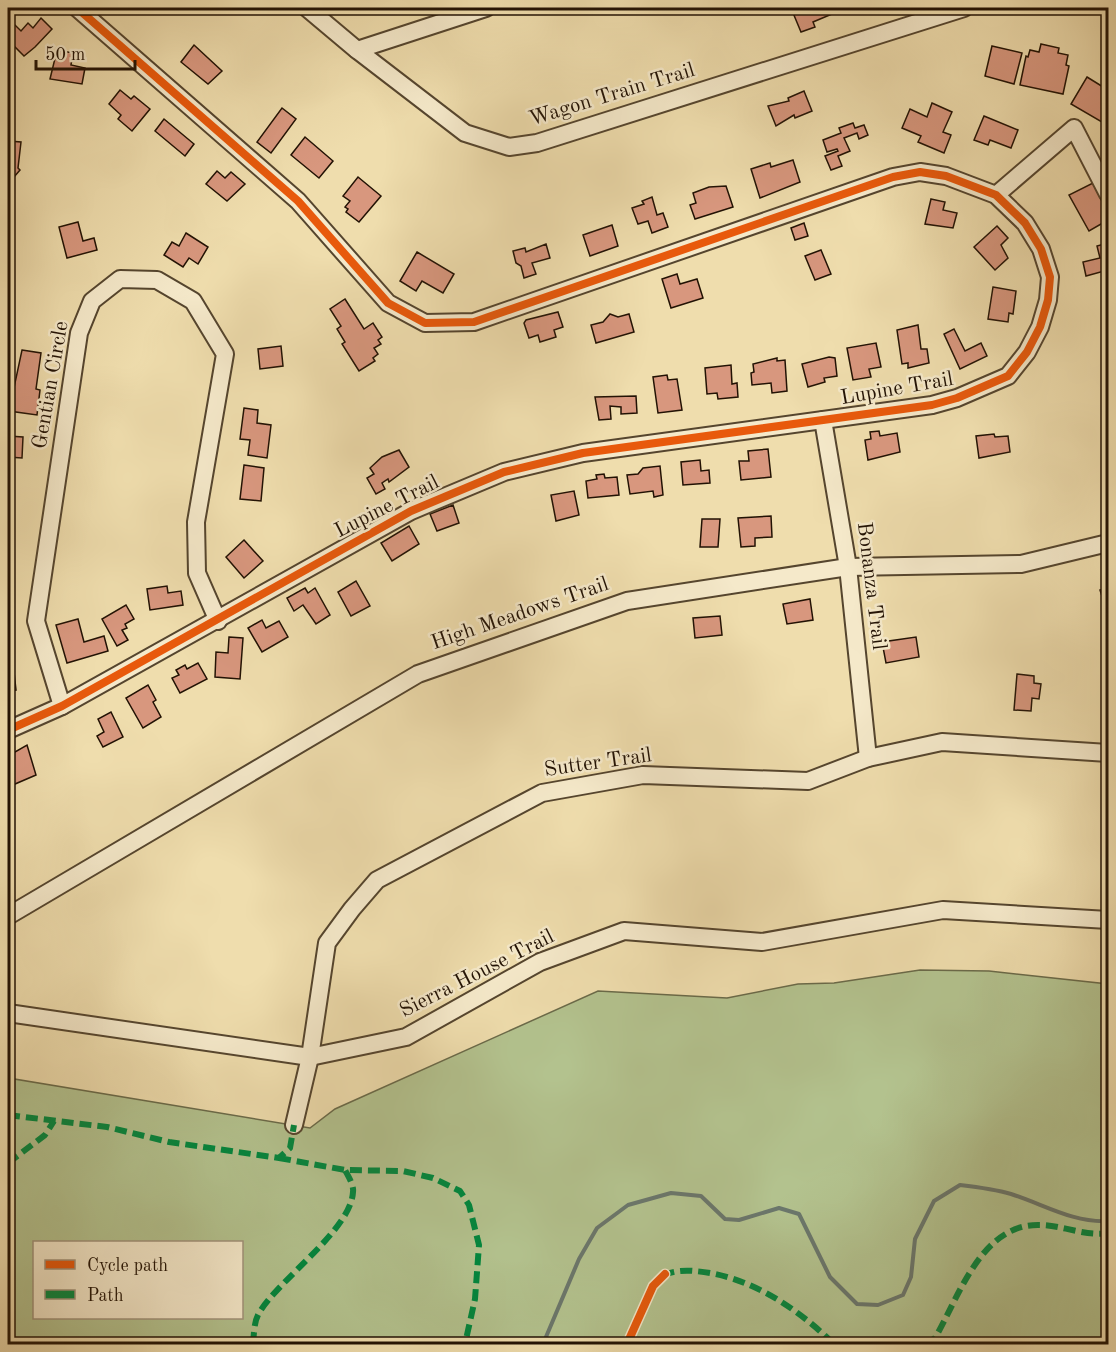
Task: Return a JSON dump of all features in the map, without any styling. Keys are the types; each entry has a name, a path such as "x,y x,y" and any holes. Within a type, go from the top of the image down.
{"street":[{"name":"Lupine Trail","path":"8,730 62,706 218,621 411,511 504,472 583,453 932,405 957,398 1008,376 1028,352 1040,327 1050,278 1041,249 1025,223 996,195 946,176 920,172 893,177 474,322 425,323 388,303 298,201 77,8"},
{"name":"Wagon Train Trail","path":"307,8 465,134 509,147 537,143 964,8"},
{"path":"357,50 486,8"},
{"path":"996,195 1074,128 1108,194"},
{"name":"Gentian Circle","path":"62,706 36,621 79,333 92,301 120,279 157,280 193,301 225,354 196,522 197,573 218,621"},
{"name":"Bonanza Trail","path":"823,420 848,567 868,758"},
{"name":"High Meadows Trail","path":"8,916 418,674 627,601 848,567 1021,564 1108,543"},
{"name":"Sutter Trail","path":"294,1125 310,1057 327,943 377,880 542,793 643,775 808,780 868,758 942,742 1108,753"},
{"name":"Sierra House Trail","path":"8,1013 310,1057 406,1037 540,962 624,931 762,942 944,910 1108,920"}],"green space":[{"path":"920,970 989,971 1108,984 1108,1344 8,1344 8,1078 310,1128 335,1109 598,991 727,998 798,984 834,983"}],"building":[{"path":"791,8 844,9 813,22 815,27 801,32"},
{"path":"41,18 52,29 35,47 24,56 11,43 8,47 8,31 14,24 21,31 28,23 33,28"},
{"path":"1041,44 1059,48 1058,53 1068,55 1066,65 1069,66 1063,94 1020,85 1026,56 1028,57 1030,50 1039,52"},
{"path":"194,45 222,71 208,84 181,62"},
{"path":"992,46 1022,53 1014,84 985,76"},
{"path":"57,50 73,53 71,65 85,68 82,84 50,79"},
{"path":"1087,77 1108,90 1107,125 1071,104"},
{"path":"120,90 131,99 134,96 150,109 132,131 118,119 121,115 109,104"},
{"path":"804,91 812,111 795,118 794,115 776,126 768,106 789,101 788,98"},
{"path":"932,103 952,112 943,132 951,135 944,153 918,142 921,136 902,128 910,109 927,117"},
{"path":"282,108 296,119 271,153 257,142"},
{"path":"984,116 1018,130 1011,148 990,140 988,145 974,140"},
{"path":"164,119 194,144 185,156 155,131"},
{"path":"853,123 855,128 864,125 868,135 859,139 857,133 844,138 850,151 838,156 842,166 831,170 825,156 838,151 837,149 827,152 823,140 841,133 839,128"},
{"path":"305,137 333,161 319,178 291,155"},
{"path":"8,141 21,142 18,168 20,170 8,184"},
{"path":"793,160 800,182 760,198 751,169 770,163 771,167"},
{"path":"217,171 225,178 231,172 245,184 227,201 206,184"},
{"path":"358,177 381,196 359,222 346,212 348,209 345,207 350,201 343,196"},
{"path":"1093,183 1108,213 1108,220 1089,231 1069,195"},
{"path":"726,186 733,207 695,219 690,205 696,203 693,193 709,187"},
{"path":"652,197 657,215 663,213 668,227 652,233 648,221 638,224 632,208 644,204 642,201"},
{"path":"931,199 945,202 943,210 957,213 953,228 925,224"},
{"path":"78,222 83,241 94,238 97,250 67,258 59,227"},
{"path":"804,223 808,236 795,240 791,228"},
{"path":"612,225 618,246 590,256 583,235"},
{"path":"997,226 1008,238 1001,245 1008,258 995,270 974,247"},
{"path":"186,233 208,247 198,264 189,258 183,267 164,255 172,242 179,246"},
{"path":"1108,243 1108,270 1086,276 1083,262 1100,258 1097,246"},
{"path":"546,244 550,258 532,263 536,274 524,278 513,251 525,248 526,252"},
{"path":"821,250 831,274 815,280 805,256"},
{"path":"417,252 454,274 443,293 422,281 416,291 400,281"},
{"path":"677,274 680,284 697,279 703,298 671,308 662,279"},
{"path":"993,287 1016,291 1013,314 1009,313 1008,322 988,319"},
{"path":"345,299 364,329 373,323 382,337 378,340 381,344 374,348 378,354 373,358 375,361 359,371 342,344 345,342 337,329 341,326 330,309"},
{"path":"558,312 563,327 554,330 556,337 540,342 538,335 529,338 524,323 526,320"},
{"path":"610,314 618,317 629,314 634,332 596,343 591,325 603,322"},
{"path":"918,325 921,349 927,349 929,363 908,368 908,363 902,364 897,330"},
{"path":"954,329 965,351 981,343 987,356 960,369 944,334"},
{"path":"876,343 881,367 869,369 871,377 853,380 847,348"},
{"path":"281,346 283,366 260,369 258,349"},
{"path":"22,350 41,353 36,389 40,390 37,415 9,411"},
{"path":"829,357 835,358 837,376 824,378 825,382 808,387 802,364"},
{"path":"777,358 777,361 785,360 787,391 772,393 771,383 752,385 753,364"},
{"path":"731,365 732,384 737,383 738,397 718,399 717,393 707,394 705,368"},
{"path":"667,375 668,380 677,379 682,410 658,413 653,377"},
{"path":"636,396 637,413 621,414 621,407 610,406 611,419 599,420 595,397"},
{"path":"244,408 258,410 257,423 271,425 267,458 248,455 250,440 240,439"},
{"path":"879,431 880,436 897,433 900,452 868,460 865,440 871,439 870,432"},
{"path":"994,434 995,437 1008,436 1010,452 979,458 976,436"},
{"path":"8,436 23,437 22,458 8,457"},
{"path":"768,449 771,477 741,480 739,461 749,461 748,451"},
{"path":"399,450 409,467 389,482 388,479 382,483 385,489 376,494 367,478 374,474 370,468 382,457"},
{"path":"700,460 701,471 709,470 710,483 683,485 681,462"},
{"path":"244,465 264,468 261,501 240,499"},
{"path":"660,466 663,495 654,497 653,491 630,494 627,475 638,474 643,468"},
{"path":"604,474 605,478 617,477 619,495 588,498 586,481 597,479 596,475"},
{"path":"574,491 579,515 556,521 551,495"},
{"path":"453,505 459,523 437,531 430,514"},
{"path":"771,516 772,537 755,538 755,546 741,547 738,518"},
{"path":"702,519 720,519 718,547 700,547"},
{"path":"409,526 419,544 392,561 381,543"},
{"path":"244,540 263,561 244,578 226,557"},
{"path":"1108,574 1108,588 1104,575"},
{"path":"356,581 370,606 351,616 338,592"},
{"path":"167,586 168,593 181,591 183,605 150,610 147,589"},
{"path":"305,588 308,593 315,588 330,615 316,624 303,605 294,611 287,598"},
{"path":"1108,588 1108,608 1106,609 1100,590"},
{"path":"810,599 813,620 787,624 783,604"},
{"path":"126,605 134,619 125,624 127,628 122,630 128,640 117,646 102,619"},
{"path":"720,616 722,635 695,638 693,618"},
{"path":"78,619 84,642 104,636 108,651 67,663 56,625"},
{"path":"262,620 266,628 279,621 288,637 262,652 248,628"},
{"path":"229,637 243,638 240,679 215,677 216,652 228,653"},
{"path":"916,637 919,657 886,663 882,642"},
{"path":"8,663 13,663 16,690 8,691"},
{"path":"198,663 207,679 180,693 172,678 179,675 176,670 185,665 187,669"},
{"path":"1017,674 1034,676 1034,683 1041,684 1039,699 1032,698 1031,711 1014,710"},
{"path":"148,685 161,717 143,728 126,698"},
{"path":"111,712 123,737 103,747 97,736 104,732 98,719"},
{"path":"27,745 36,775 8,787 8,756"}],"waterway":[{"path":"543,1344 579,1259 597,1228 628,1205 671,1193 701,1196 725,1219 739,1220 779,1208 799,1214 830,1277 857,1304 878,1305 903,1295 911,1277 915,1239 934,1201 960,1185 1011,1194 1070,1216 1108,1221"}],"marked path":[{"path":"8,1115 107,1127 169,1142 279,1158 290,1148 294,1125"},
{"path":"8,1163 45,1135 54,1121"},
{"path":"279,1158 345,1170 403,1171 433,1178 460,1191 469,1205 479,1245 475,1299 465,1344"},
{"path":"253,1344 255,1324 259,1313 282,1285 328,1238 349,1207 353,1189 345,1170"},
{"path":"926,1344 935,1338 974,1266 1002,1236 1019,1228 1039,1225 1100,1234 1108,1233"},
{"path":"663,1276 678,1271 694,1271 714,1274 752,1286 804,1318 834,1344"}],"cycle path":[{"path":"8,730 62,706 411,511 504,472 583,453 932,405 957,398 1008,376 1027,352 1040,327 1048,300 1050,277 1041,249 1025,223 996,195 946,176 920,172 893,177 474,322 425,323 388,303 298,201 77,8"},
{"path":"627,1344 653,1286 665,1274"}]}
